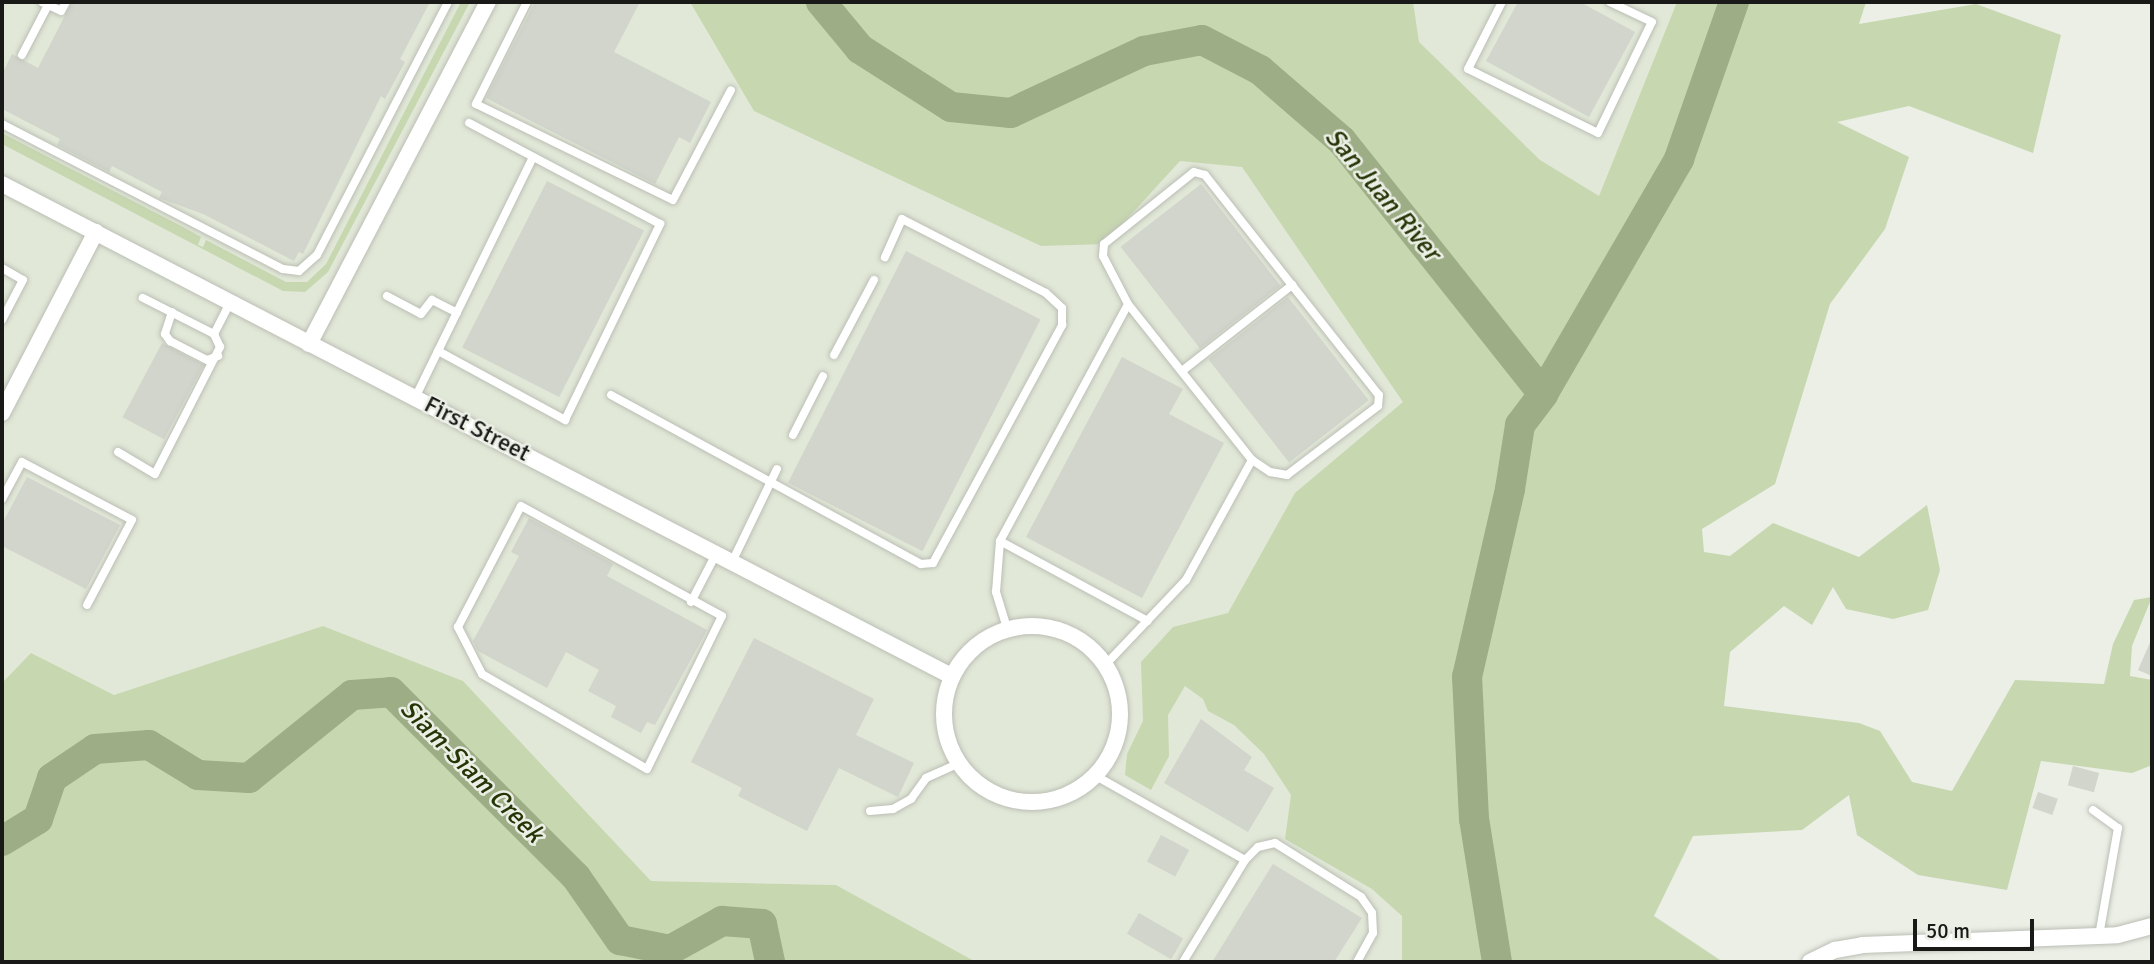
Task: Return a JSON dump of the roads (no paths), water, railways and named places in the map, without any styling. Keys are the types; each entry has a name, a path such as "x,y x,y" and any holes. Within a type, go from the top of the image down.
{"street":[{"path":"309,344 488,2"},
{"name":"First Street","path":"2,184 718,552 951,676"},
{"path":"2,413 96,232"},
{"path":"1044,625 1079,638 1106,664 1120,701 1117,741 1096,776 1070,794 1039,803 1008,800 979,787 957,764 942,720 951,676 974,646 1007,628 1044,625"},
{"path":"1810,962 1835,950 1862,945 2099,936 2152,926"}],"lane":[{"path":"22,55 46,3 61,11 66,2"},
{"path":"2,124 284,270 299,271 317,255 448,2"},
{"path":"527,2 476,104 673,200 731,90"},
{"path":"1502,2 1468,69 1598,132 1653,22 1626,6 1610,2"},
{"path":"438,351 565,420 660,224 469,122"},
{"path":"415,398 533,157"},
{"path":"1195,172 1205,175 1292,285 1379,395 1378,405 1287,475 1270,472 1252,460 1128,304 1108,270 1104,244 1195,172"},
{"path":"611,396 921,565 933,563 1062,324 1062,308 1046,293 902,219 885,257"},
{"path":"2,268 23,280 2,320"},
{"path":"834,355 874,280"},
{"path":"1182,371 1292,285"},
{"path":"387,296 421,314 432,300 457,313"},
{"path":"143,298 214,334"},
{"path":"118,452 155,474 218,356 214,334 230,303"},
{"path":"1007,628 996,592 1000,541 1128,304"},
{"path":"172,312 165,334 170,341 206,359 218,356"},
{"path":"793,435 823,376"},
{"path":"1106,664 1186,580 1252,460"},
{"path":"2,499 22,462 132,520 87,605"},
{"path":"733,560 777,469"},
{"path":"521,506 691,601 722,616 647,769 482,674 458,627 521,506"},
{"path":"1000,541 1148,621"},
{"path":"691,601 718,552"},
{"path":"870,811 893,808 911,799 926,778 957,764"},
{"path":"1096,776 1245,860"},
{"path":"2093,810 2118,828 2099,936"},
{"path":"1183,962 1245,860 1258,847 1275,843 1361,897 1372,913 1373,933 1357,962"}],"waterway":[{"name":"San Juan River","path":"821,2 860,49 951,107 1011,113 1144,51 1202,40 1260,70 1342,141 1543,394"},
{"path":"1497,962 1474,819 1467,677 1510,489 1520,425 1543,394 1679,159 1734,2"},
{"name":"Siam-Siam Creek","path":"2,841 38,819 52,778 95,749 149,745 198,775 249,778 352,695 391,692 576,877 620,940 670,950 722,921 762,924 770,962"}]}
